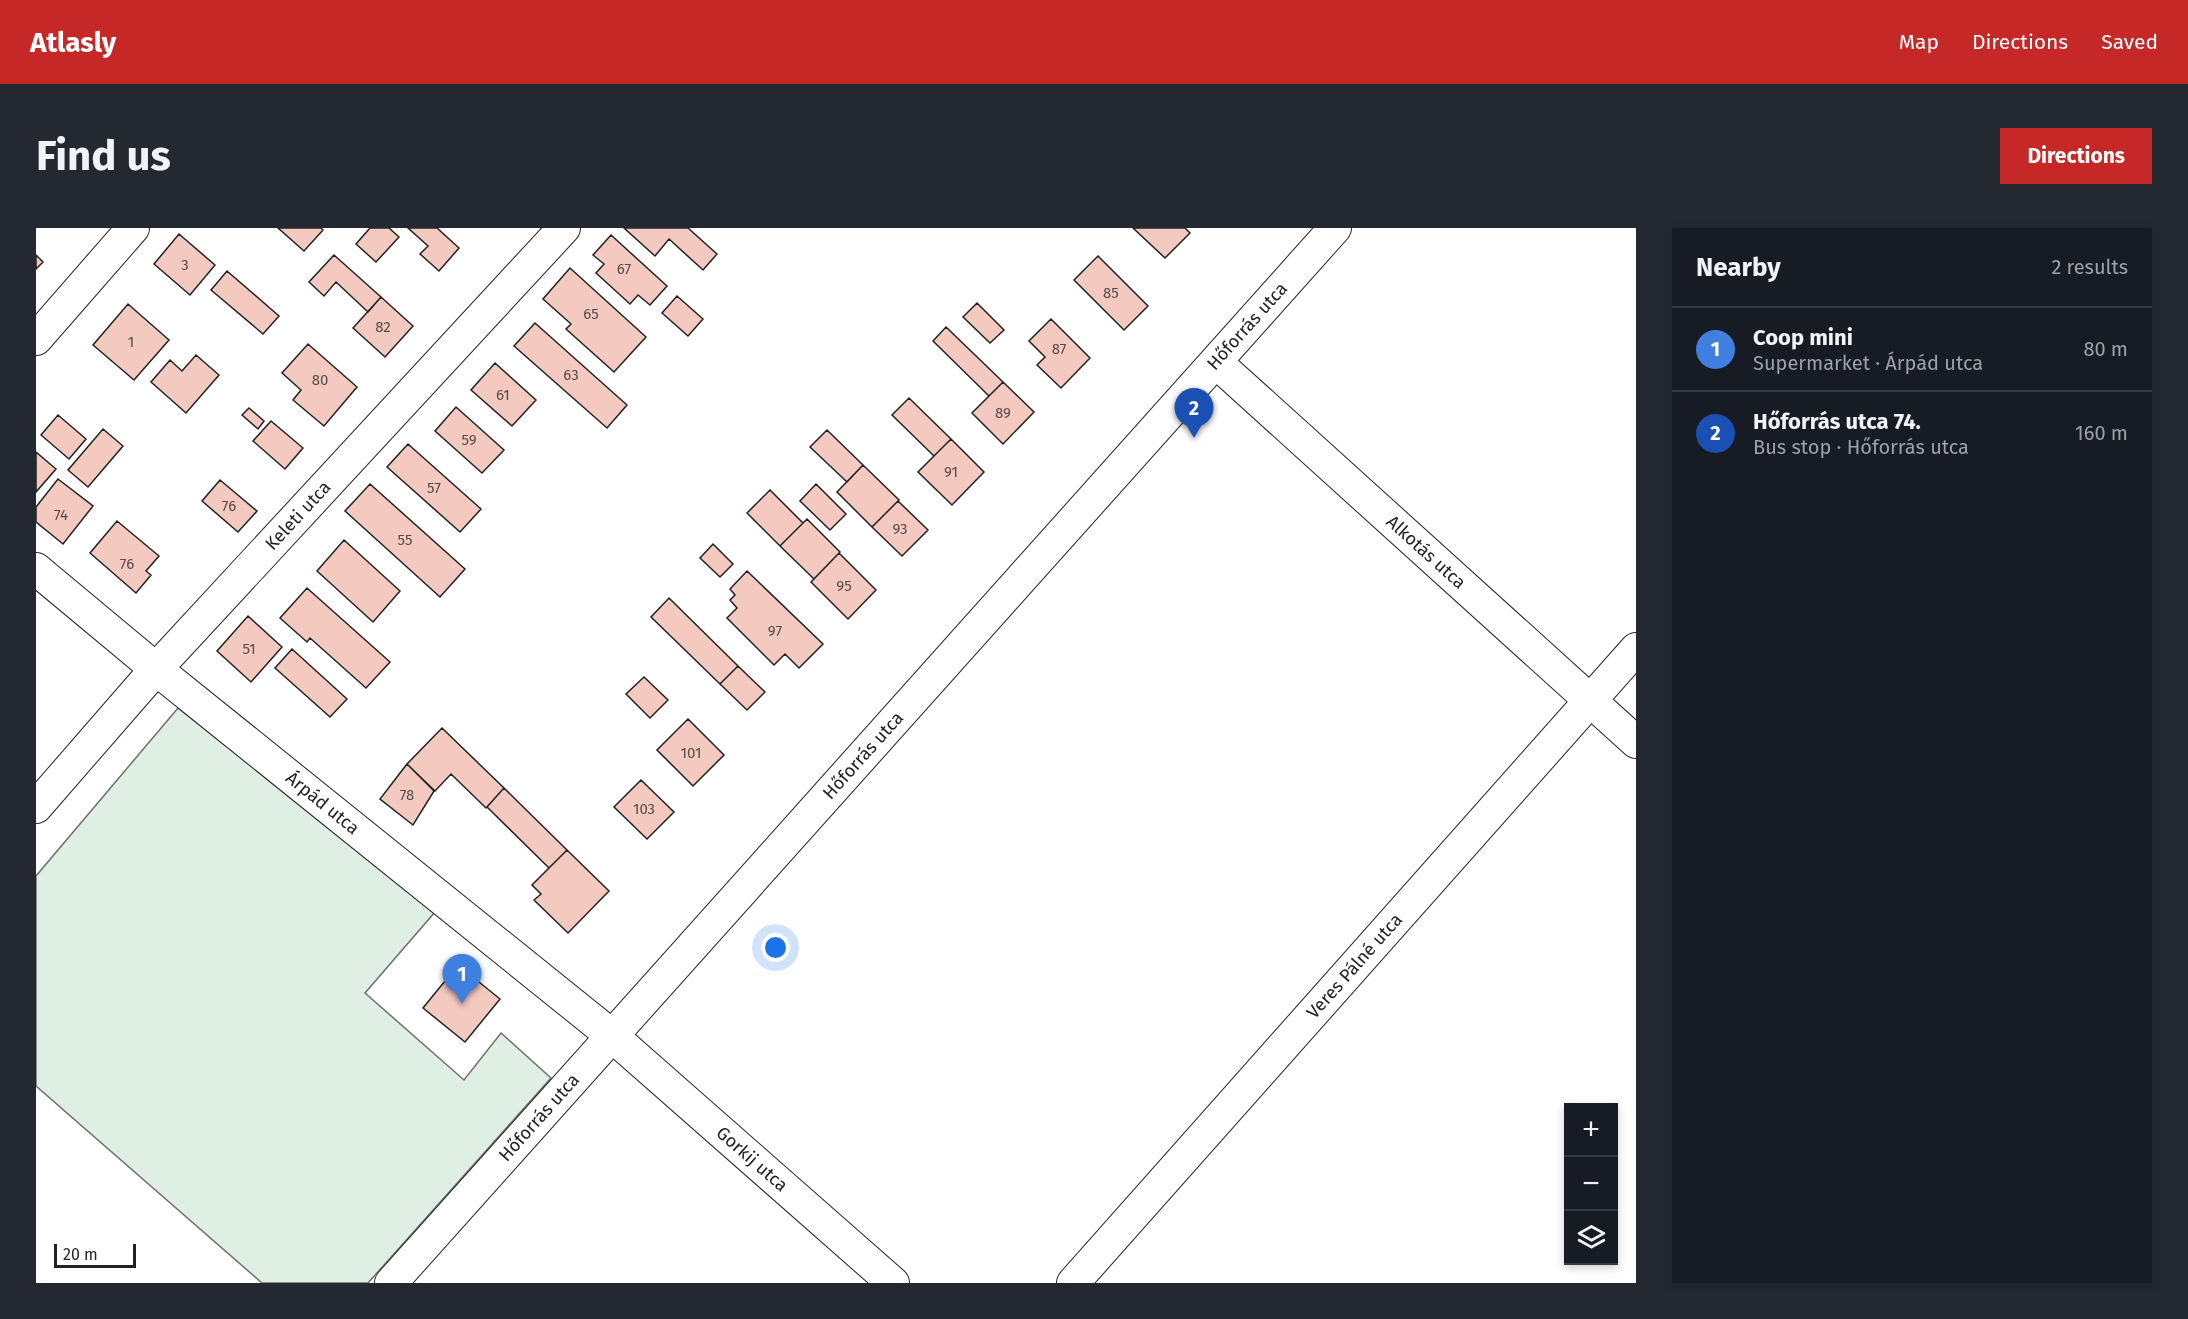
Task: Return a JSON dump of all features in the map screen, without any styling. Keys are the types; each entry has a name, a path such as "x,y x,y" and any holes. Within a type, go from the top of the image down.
{"street":[{"path":"36,339 133,228"},
{"name":"Keleti utca","path":"36,807 156,669 564,228"},
{"name":"Hőforrás utca","path":"391,1283 611,1035 1217,363 1335,228"},
{"name":"Alkotás utca","path":"1217,363 1636,742"},
{"name":"Árpád utca","path":"36,569 156,669 611,1035"},
{"name":"Veres Pálné utca","path":"1073,1283 1636,649"},
{"name":"Gorkij utca","path":"611,1035 893,1283"}],"green space":[{"path":"178,708 435,912 365,993 464,1080 501,1033 551,1078 368,1283 262,1283 36,1086 36,876"}],"building":[{"path":"278,228 321,228 323,230 304,251"},
{"path":"370,228 389,228 399,237 376,262 356,244"},
{"path":"408,228 437,228 459,248 439,271 420,254 428,246"},
{"path":"624,228 688,228 717,254 703,270 669,239 655,256"},
{"path":"1133,228 1185,228 1190,233 1165,258"},
{"path":"179,234 215,265 190,295 154,264"},
{"path":"611,235 667,286 650,305 638,295 630,304 596,273 604,264 593,255"},
{"path":"36,255 43,262 36,269"},
{"path":"334,255 381,297 368,312 336,282 324,296 309,282"},
{"path":"1098,256 1148,306 1124,330 1074,280"},
{"path":"570,268 646,337 614,372 566,329 571,324 543,299"},
{"path":"227,271 279,316 263,334 211,290"},
{"path":"677,296 703,319 688,336 662,313"},
{"path":"381,297 413,326 385,357 353,328"},
{"path":"977,303 1004,330 990,343 963,317"},
{"path":"128,304 169,340 134,380 93,345"},
{"path":"1051,319 1090,358 1061,388 1037,365 1045,357 1029,341"},
{"path":"535,323 627,405 607,428 514,346"},
{"path":"946,327 1003,382 989,396 933,341"},
{"path":"308,344 357,387 324,426 293,400 301,390 282,373"},
{"path":"196,355 219,375 186,413 151,382 170,360 182,371"},
{"path":"495,363 536,400 512,426 471,390"},
{"path":"1003,382 1034,412 1003,444 972,413"},
{"path":"909,398 951,439 934,456 892,415"},
{"path":"456,407 504,450 482,473 435,431"},
{"path":"249,408 264,421 258,429 242,415"},
{"path":"58,415 86,439 69,459 41,435"},
{"path":"271,421 303,448 285,469 253,441"},
{"path":"103,429 123,446 88,487 68,470"},
{"path":"827,430 863,465 847,482 810,447"},
{"path":"951,439 984,472 952,505 918,472"},
{"path":"408,444 481,509 460,532 387,467"},
{"path":"36,452 56,469 36,492"},
{"path":"863,465 899,500 872,527 837,492"},
{"path":"58,479 93,506 63,544 36,522 36,507"},
{"path":"220,480 257,511 238,532 202,501"},
{"path":"370,484 465,569 440,597 345,511"},
{"path":"816,484 846,514 830,530 800,501"},
{"path":"770,490 803,523 780,546 747,513"},
{"path":"898,501 928,530 902,556 872,527"},
{"path":"807,519 840,552 814,579 780,546"},
{"path":"117,521 159,556 146,571 151,575 136,593 90,553"},
{"path":"344,540 400,591 373,622 317,571"},
{"path":"713,544 733,564 720,577 700,558"},
{"path":"839,553 876,590 848,619 811,582"},
{"path":"747,571 823,644 799,668 785,654 774,665 727,618 737,608 730,600 735,595 730,589"},
{"path":"307,588 390,662 366,688 310,638 307,642 280,618"},
{"path":"669,598 738,666 720,684 651,617"},
{"path":"248,616 282,647 251,682 217,651"},
{"path":"292,649 347,699 330,717 275,668"},
{"path":"738,666 765,692 747,710 720,684"},
{"path":"644,677 668,700 650,718 626,694"},
{"path":"688,719 724,755 693,786 657,750"},
{"path":"442,728 504,788 486,808 451,774 435,791 407,764"},
{"path":"407,764 434,791 413,825 380,799"},
{"path":"641,780 674,812 647,839 614,807"},
{"path":"504,788 567,850 549,868 487,807"},
{"path":"567,850 609,891 568,933 534,900 541,894 532,885"},
{"path":"458,965 500,999 465,1042 423,1008"}],"place":[{"name":"Hőforrás utca 74.","path":"1194,438"},
{"name":"Coop mini","path":"462,1004"}]}
